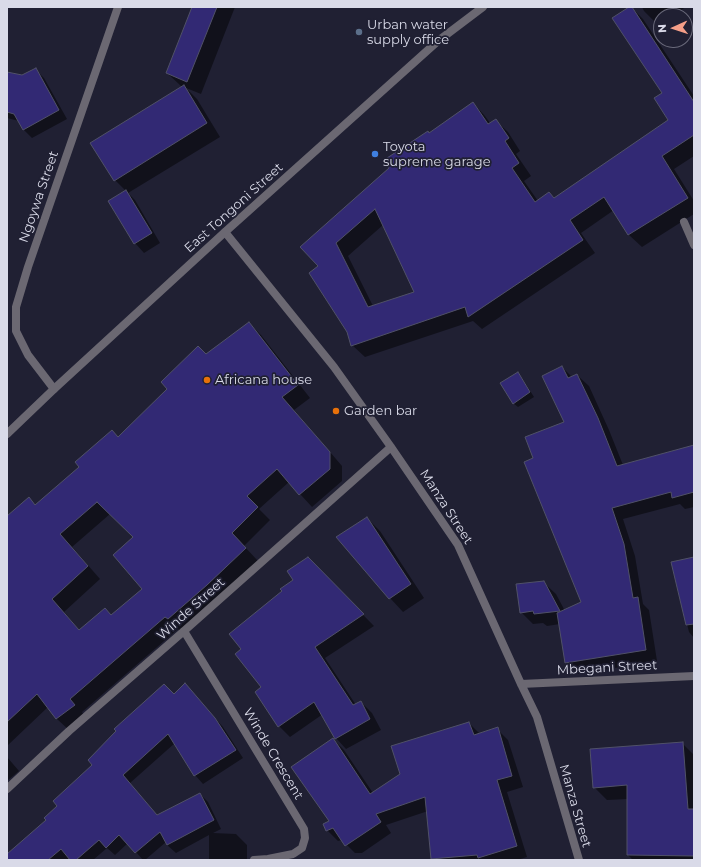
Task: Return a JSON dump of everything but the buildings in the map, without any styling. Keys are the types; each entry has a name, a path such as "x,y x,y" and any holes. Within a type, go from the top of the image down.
{"street":[{"name":"Ngoywa Street","path":"54,389 28,355 16,331 16,307 28,267 118,7"},
{"name":"East Tongoni Street","path":"7,434 225,232 438,41 483,7"},
{"path":"684,222 694,245"},
{"name":"Manza Street","path":"225,232 334,367 391,447 458,546 520,684 537,717 579,860"},
{"name":"Winde Street","path":"7,789 69,732 184,632 391,447"},
{"name":"Winde Crescent","path":"184,632 304,829 305,838 302,848 293,854 254,860"},
{"name":"Mbegani Street","path":"520,684 694,676"}],"place":[{"name":"Urban water supply office","path":"359,32"},
{"name":"Toyota supreme garage","path":"375,154"},
{"name":"Africana house","path":"207,380"},
{"name":"Garden bar","path":"336,411"}]}
